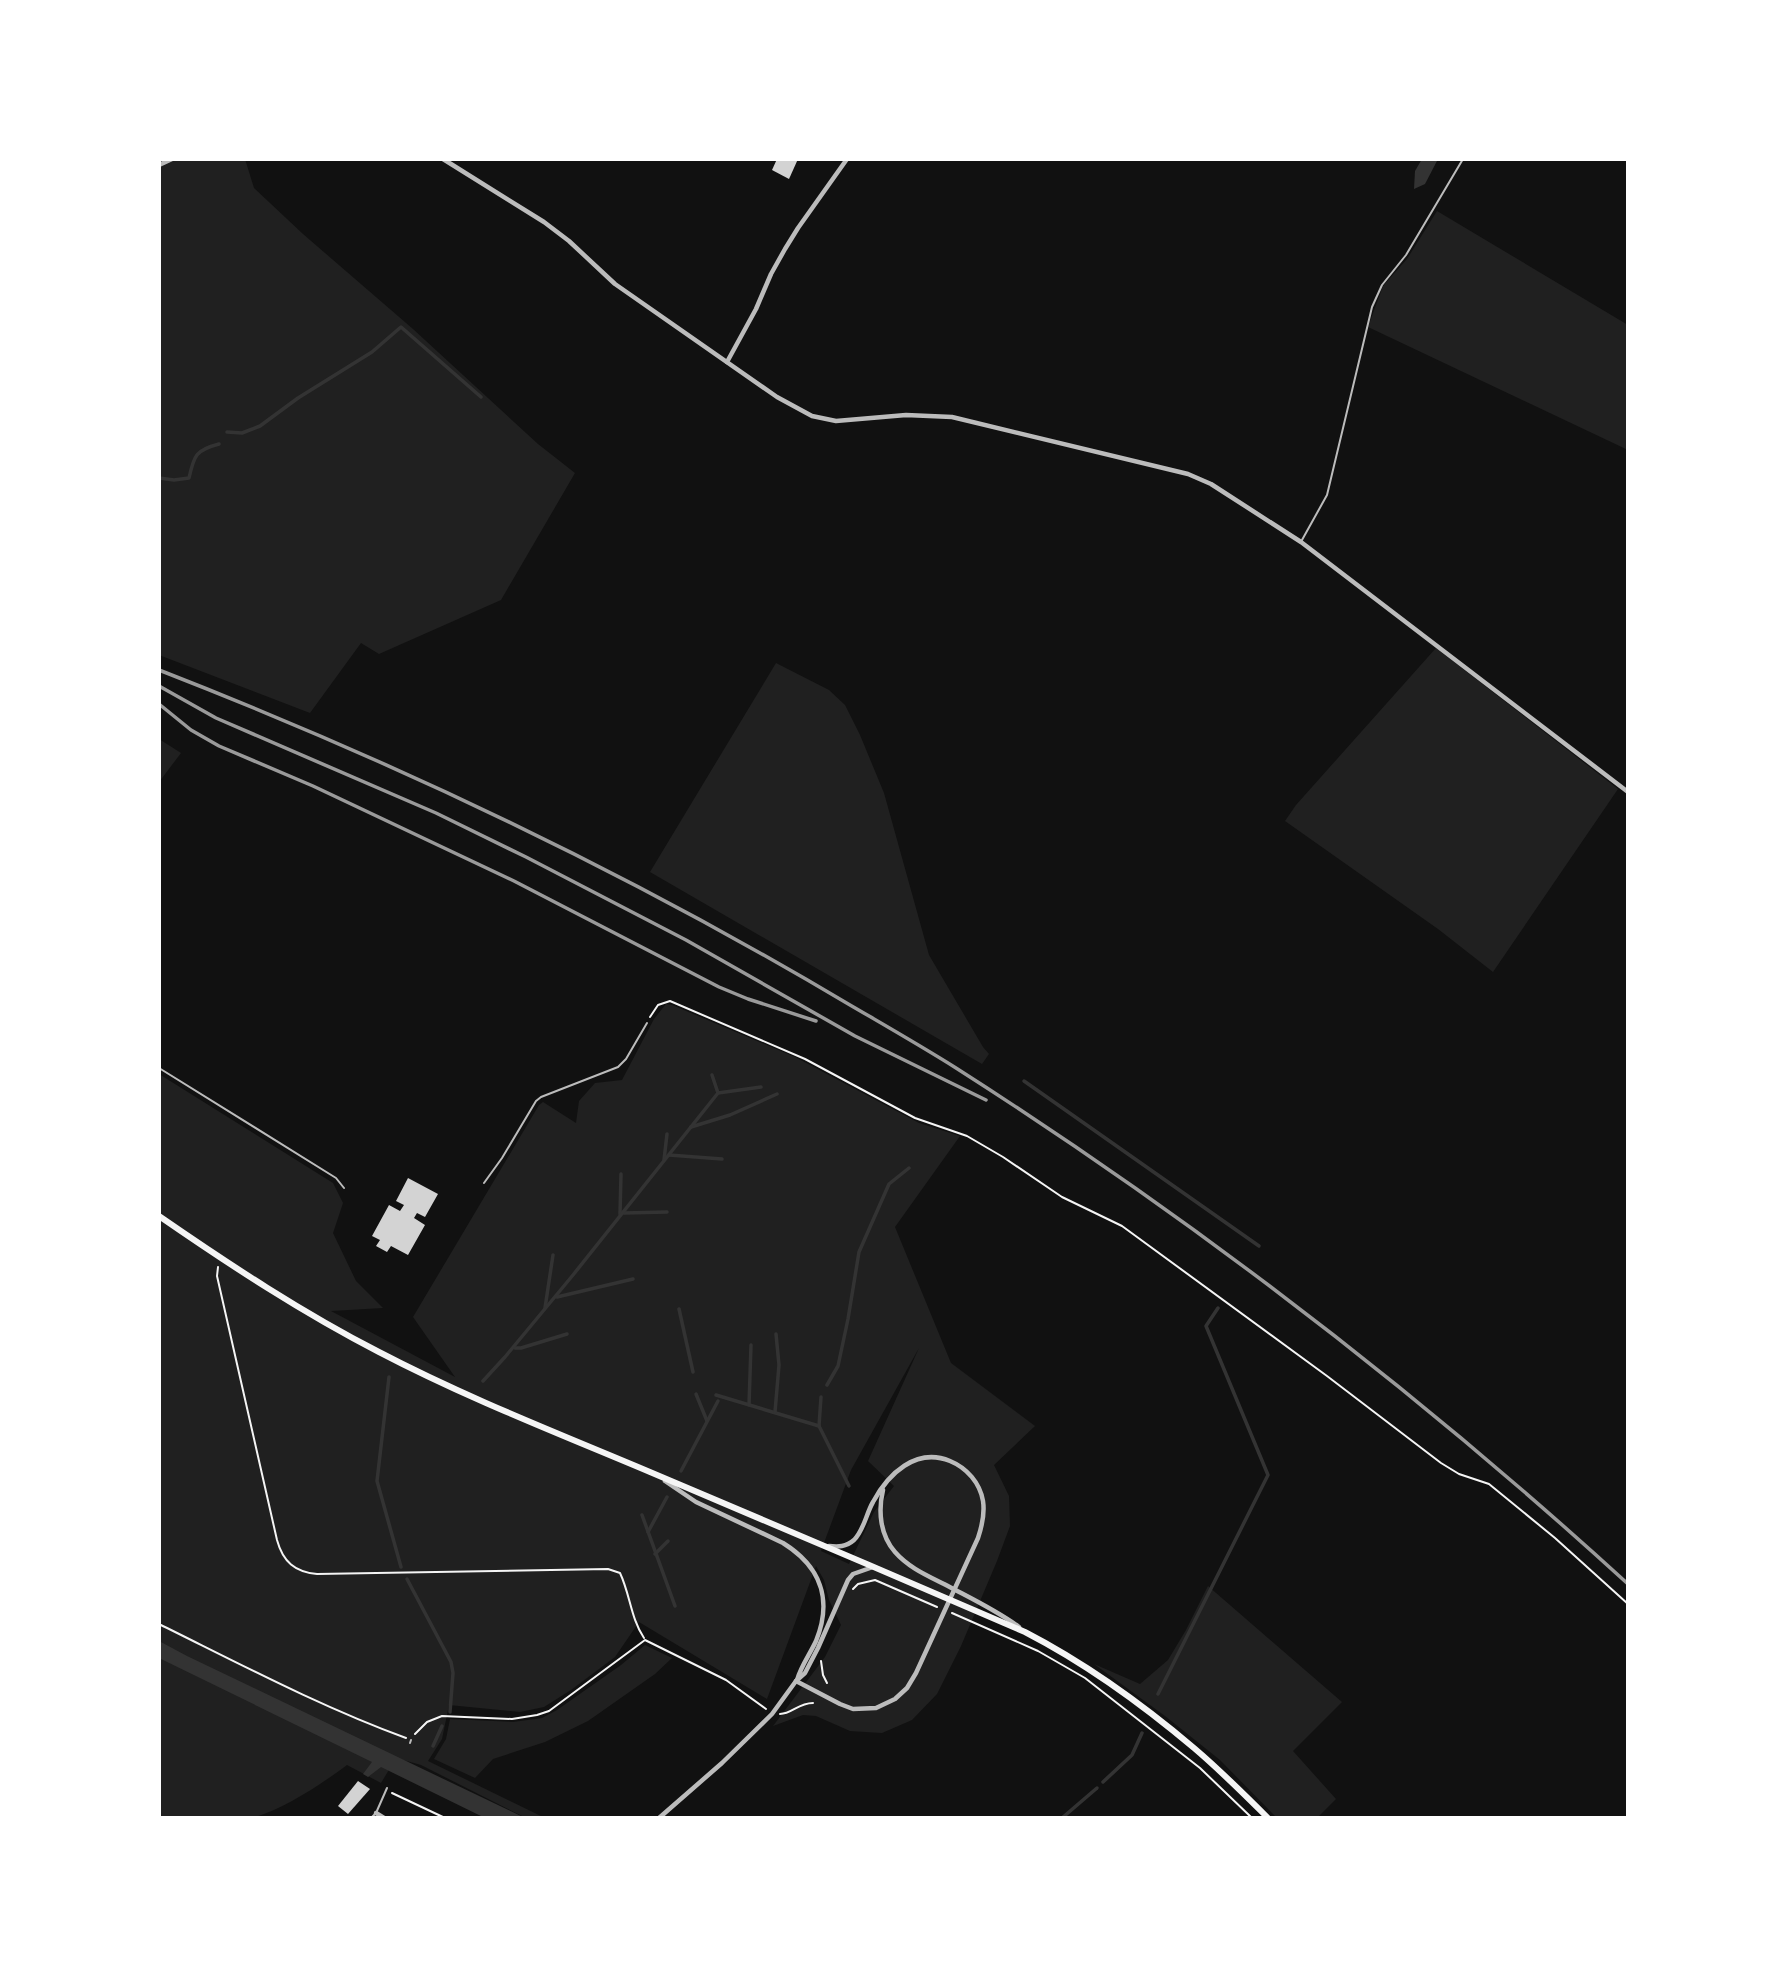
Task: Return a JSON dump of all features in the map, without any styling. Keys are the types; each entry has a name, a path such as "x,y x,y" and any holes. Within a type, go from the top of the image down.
{"main road":[{"path":"159,1216 284,1298 396,1361 495,1406 1025,1632 1076,1660 1160,1720 1268,1818"}],"street":[{"path":"159,165 172,159"},
{"path":"443,159 544,222 569,241 615,284 786,402 812,416 836,421 906,415 952,417 1188,474 1211,484 1301,542 1628,792"},
{"path":"727,362 771,274 847,159"},
{"path":"796,1681 846,1707 861,1710 876,1708 895,1699 907,1688 931,1643 978,1538 984,1511 981,1494 969,1474 950,1461 922,1458 900,1467 873,1501 858,1535 851,1542 840,1547 821,1545"},
{"path":"656,1474 696,1502 783,1543 811,1566 821,1587 821,1624 796,1681"},
{"path":"884,1486 880,1519 893,1551 912,1568 1002,1614 1025,1632"},
{"path":"659,1818 772,1714 805,1673 848,1580 853,1574 874,1567"},
{"path":"376,1813 384,1818"}],"lane":[{"path":"1301,542 1327,495 1372,307 1382,285 1406,256 1463,159"},
{"path":"484,1183 536,1101 547,1094 618,1068 647,1023"},
{"path":"159,1068 336,1178 344,1188"},
{"path":"371,1818 387,1789"}],"path":[{"path":"647,1023 658,1004 670,1001 805,1059 915,1118 967,1136 1062,1197 1122,1226 1441,1463 1458,1474 1489,1484 1555,1538 1628,1604"},
{"path":"222,1259 216,1276 276,1540 285,1560 293,1567 304,1573 317,1574 608,1569 620,1573 638,1630 645,1640 726,1680 772,1714"},
{"path":"852,1590 858,1584 875,1580 936,1606"},
{"path":"949,1612 1038,1651 1085,1678 1200,1768 1252,1818"},
{"path":"159,1624 411,1741 421,1726 436,1717 512,1719 549,1711 645,1640"},
{"path":"821,1657 820,1666 827,1683"},
{"path":"787,1714 797,1706 813,1703"},
{"path":"387,1789 445,1818"}],"shaded area":[{"path":"159,159 245,159 254,188 538,444 575,473 501,600 379,654 361,643 310,713 159,655"},
{"path":"1422,159 1438,159 1425,184 1414,189 1415,171"},
{"path":"1437,211 1628,325 1628,450 1368,327 1383,286 1407,259"},
{"path":"1436,648 1618,789 1493,972 1438,929 1285,821 1296,805"},
{"path":"776,663 829,690 845,705 884,793 929,955 989,1054 982,1064 650,872"},
{"path":"159,739 181,753 159,782"},
{"path":"666,1004 672,1005 795,1057 919,1123 960,1136 895,1227 951,1363 1035,1426 994,1465 1009,1496 1010,1526 961,1646 937,1694 912,1720 882,1733 850,1731 816,1716 803,1715 773,1726 825,1657 841,1625 816,1566 767,1699 639,1622 615,1657 544,1707 520,1712 449,1705 442,1739 428,1761 545,1818 526,1818 421,1765 396,1758 381,1783 347,1765 289,1803 252,1818 159,1818 159,1074 333,1183 343,1203 333,1233 356,1281 383,1308 331,1311 455,1377 413,1317 539,1105 543,1102 576,1123 579,1101 595,1083 622,1080 654,1019","holes":["919,1348 868,1461 894,1486 874,1512 849,1564 821,1551 851,1470"]},
{"path":"1208,1586 1342,1702 1293,1751 1336,1799 1317,1818 1277,1818 1220,1760 1094,1664 1140,1684 1168,1660"},
{"path":"159,1641 525,1818 485,1818 381,1767 368,1777 363,1774 372,1762 159,1658"},
{"path":"645,1645 672,1658 655,1674 588,1721 545,1742 493,1759 475,1778 434,1759 446,1739 450,1719 513,1722 542,1718 621,1665"}],"building":[{"path":"777,159 798,159 789,179 772,170"},
{"path":"408,1178 438,1194 425,1217 417,1213 414,1218 425,1225 408,1255 391,1246 387,1252 376,1246 380,1240 372,1236 389,1205 400,1211 404,1205 396,1201"},
{"path":"358,1781 370,1789 348,1814 338,1806"}],"waterway":[{"path":"227,432 242,433 260,426 298,398 372,352 401,327 481,397"},
{"path":"159,478 189,478 197,455 219,444"},
{"path":"712,1075 718,1093"},
{"path":"1024,1081 1259,1246"},
{"path":"483,1381 573,1275 718,1093 761,1087"},
{"path":"691,1127 730,1115 777,1094"},
{"path":"664,1160 667,1134"},
{"path":"669,1155 722,1159"},
{"path":"827,1385 838,1366 859,1252 889,1184 909,1168"},
{"path":"620,1214 621,1174"},
{"path":"624,1213 667,1212"},
{"path":"545,1308 553,1255"},
{"path":"557,1297 633,1279"},
{"path":"1158,1694 1268,1475 1206,1326 1218,1308"},
{"path":"679,1309 693,1372"},
{"path":"515,1348 567,1334"},
{"path":"775,1412 779,1365 776,1334"},
{"path":"749,1405 751,1345"},
{"path":"389,1377 377,1481 401,1567"},
{"path":"696,1394 707,1421"},
{"path":"716,1395 819,1426"},
{"path":"821,1397 819,1426 849,1486"},
{"path":"681,1471 718,1401"},
{"path":"648,1532 667,1497"},
{"path":"642,1515 675,1606"},
{"path":"655,1554 668,1541"},
{"path":"407,1579 451,1662 453,1673 450,1712"},
{"path":"433,1746 442,1726"},
{"path":"1103,1782 1132,1755 1142,1733"},
{"path":"1062,1818 1097,1788"}],"railway":[{"path":"159,670 337,743 512,823 683,910 956,1068 1132,1186 1303,1311 1468,1444 1628,1584"},
{"path":"159,686 216,718 436,813 526,857 686,940 855,1036 986,1100"},
{"path":"159,704 191,730 219,746 313,786 514,881 719,987 816,1021"}]}
